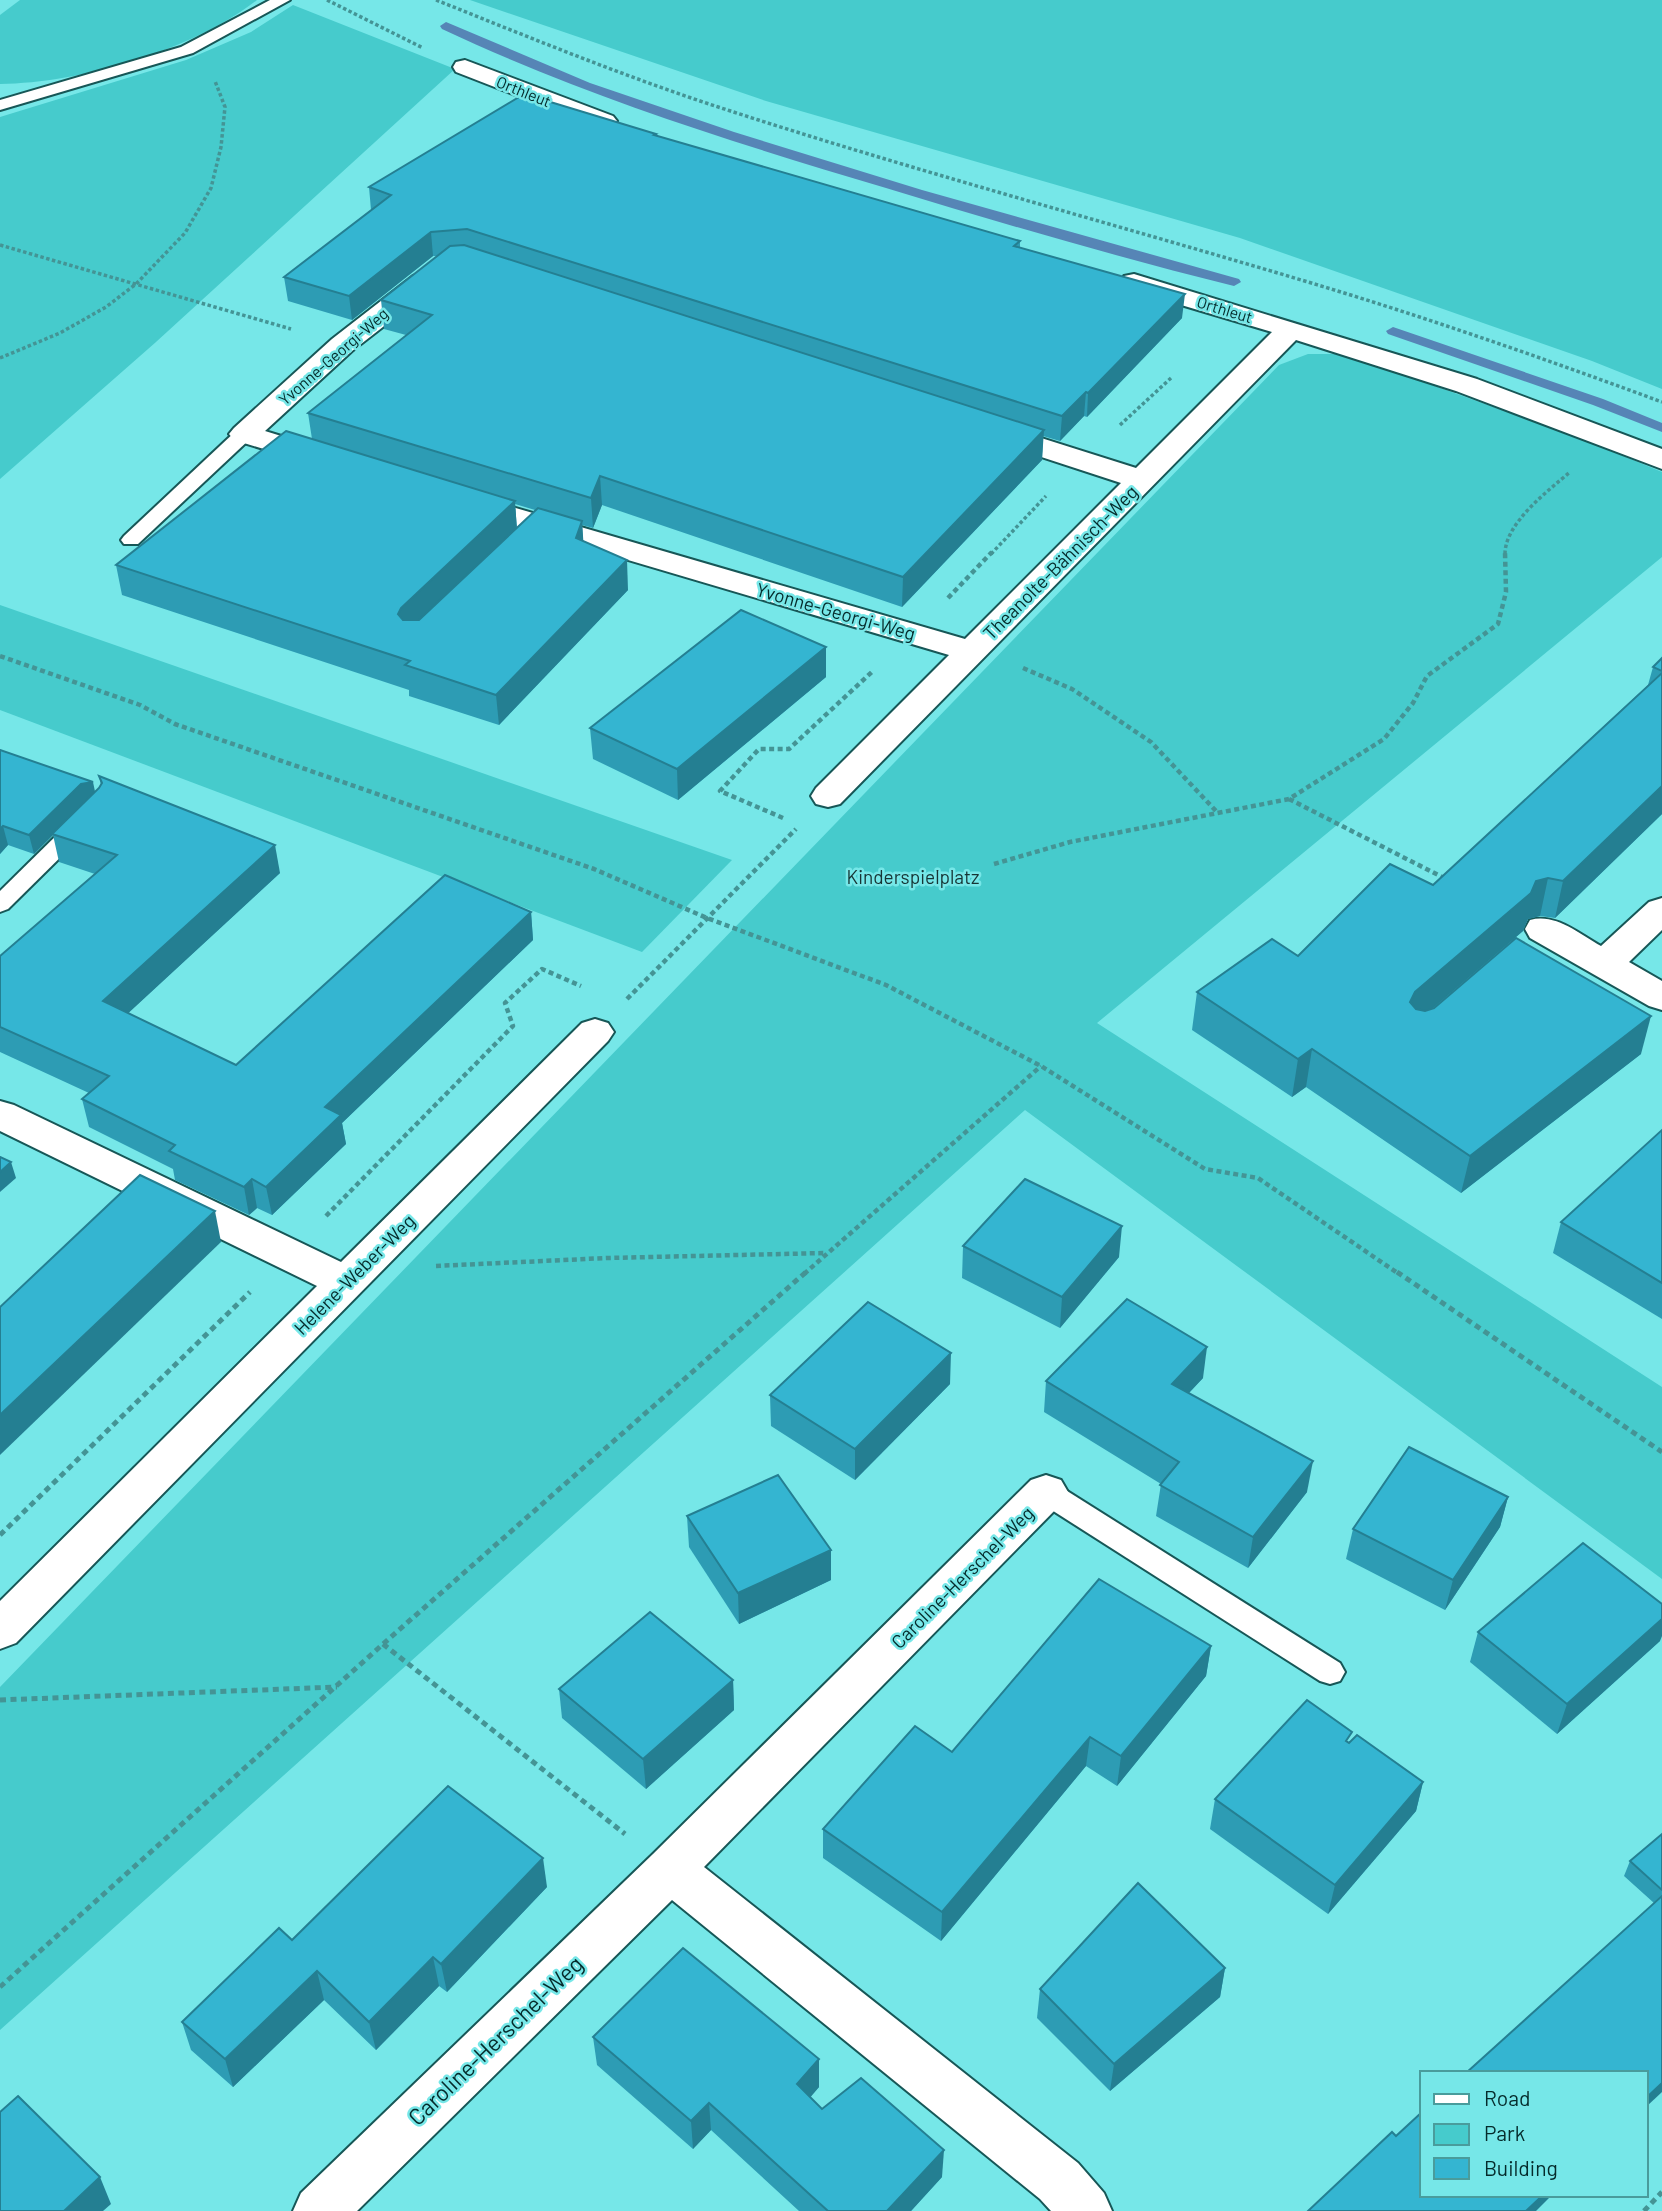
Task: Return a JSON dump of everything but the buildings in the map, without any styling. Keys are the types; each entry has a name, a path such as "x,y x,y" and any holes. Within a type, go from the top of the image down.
{"street":[{"name":"Orthleut","path":"465,67 579,113 630,129"},
{"name":"Yvonne-Georgi-Weg","path":"244,435 342,345 445,264"},
{"name":"Orthleut","path":"1108,274 1448,378 1611,438 1662,460"},
{"name":"Theanolte-Bähnisch-Weg","path":"828,796 1291,329"},
{"path":"961,422 1141,480"},
{"path":"244,435 346,466"},
{"name":"Yvonne-Georgi-Weg","path":"436,494 529,534 972,651"},
{"path":"1604,964 1662,909"},
{"path":"1533,938 1604,964 1662,997"},
{"name":"Helene-Weber-Weg","path":"0,1630 595,1032"},
{"path":"0,1115 345,1282"},
{"name":"Caroline-Herschel-Weg","path":"320,2211 670,1869 1046,1492"},
{"path":"670,1869 1059,2181 1085,2211"}],"lane":[{"path":"0,105 187,50 282,0"},
{"name":"Yvonne-Georgi-Weg","path":"131,540 244,435"},
{"path":"0,904 95,810"},
{"name":"Caroline-Herschel-Weg","path":"1046,1492 1330,1672"}],"path":[{"path":"327,0 378,28 465,67"},
{"path":"436,0 611,70 746,116 1343,291 1595,376 1662,402"},
{"path":"0,358 60,333 106,307 136,284 185,233 211,188 221,147 225,107 214,75 187,50"},
{"path":"0,245 342,345"},
{"path":"800,824 720,791 759,749 789,749 914,634 1081,461 1241,314"},
{"path":"994,864 1070,842 1289,799 1384,739 1413,703 1427,676 1498,624 1506,592 1505,541 1534,503 1611,438"},
{"path":"972,651 1009,662 1072,690 1151,742 1216,812"},
{"path":"0,656 140,705 175,724 594,869 707,918 886,985 1041,1066 1205,1169 1258,1178 1662,1452"},
{"path":"595,1032 828,796"},
{"path":"1289,799 1446,879"},
{"path":"0,1987 383,1644 1041,1066"},
{"path":"345,1282 412,1268 607,1258 827,1253"},
{"path":"383,1644 670,1869"},
{"path":"0,1700 338,1686"},
{"path":"1644,2211 1662,2192"}],"green space":[{"path":"20,0 257,0 201,34 135,60 65,77 0,84 0,15"},
{"path":"470,0 1662,0 1662,389 1592,361 1240,238 766,101"},
{"path":"293,5 455,69 156,342 0,479 0,117 186,60 251,32"},
{"name":"Kinderspielplatz","path":"1308,354 1346,354 1585,440 1662,472 1662,557 1097,1023 1662,1387 1662,1579 1025,1110 0,2030 0,1687 1279,365"},
{"path":"0,605 732,860 642,952 0,710"}],"waterway":[{"path":"446,26 550,72 729,135 917,193 1234,282"},
{"path":"1393,331 1598,402 1662,428"}]}
